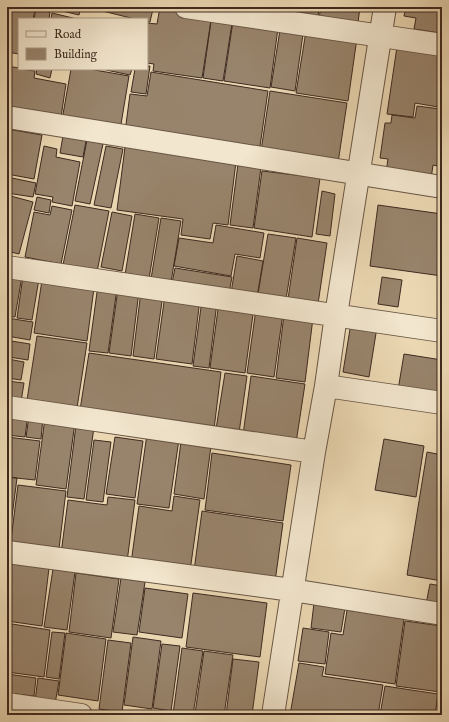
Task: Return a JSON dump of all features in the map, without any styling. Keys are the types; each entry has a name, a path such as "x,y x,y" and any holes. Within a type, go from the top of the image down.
{"street":[{"path":"186,7 442,45"},
{"path":"272,715 326,386 385,7"},
{"path":"7,117 442,188"},
{"path":"7,268 442,331"},
{"path":"326,386 442,403"},
{"path":"7,407 314,452"},
{"path":"7,552 292,590 442,614"},
{"path":"7,704 81,715"}],"building":[{"path":"13,7 22,7 35,10 33,18 18,18 18,54 7,52 7,32"},
{"path":"45,7 81,7 79,15"},
{"path":"86,7 146,7 153,9 150,22 148,22 148,18 131,18"},
{"path":"160,7 212,14 202,78 153,71 154,64 148,63 148,23 157,24"},
{"path":"285,7 319,7 318,18 284,13"},
{"path":"321,7 360,7 358,23 319,18"},
{"path":"406,7 442,7 442,23 440,33 414,29 416,18 404,16"},
{"path":"36,9 50,12 49,18 34,18"},
{"path":"52,13 73,18 51,18"},
{"path":"212,14 233,17 223,81 203,78"},
{"path":"233,21 278,28 270,88 224,81"},
{"path":"280,30 303,34 295,91 271,87"},
{"path":"306,31 357,38 348,101 296,93"},
{"path":"398,40 442,47 442,76 438,107 415,103 413,117 387,114"},
{"path":"7,66 18,68 18,70 35,71 34,78 66,84 61,117 7,108"},
{"path":"148,66 150,66 146,94 131,92 135,70 148,70"},
{"path":"37,70 52,70 50,78 36,74"},
{"path":"71,70 95,70 129,76 120,130 62,120"},
{"path":"106,70 132,70 130,75"},
{"path":"151,72 268,91 259,153 125,132 130,94 147,96"},
{"path":"270,91 347,103 338,163 261,151"},
{"path":"417,106 440,109 438,130 442,131 442,167 433,165 431,179 386,172 388,159 380,158 385,123 391,123 392,115 415,118"},
{"path":"7,129 42,135 34,179 7,174"},
{"path":"63,136 86,141 83,157 60,153"},
{"path":"87,140 103,144 90,204 75,201"},
{"path":"44,146 57,149 56,157 80,162 72,206 52,202 53,197 35,194"},
{"path":"106,146 123,149 111,208 94,205"},
{"path":"125,147 236,162 228,225 213,223 210,239 181,235 183,219 117,210"},
{"path":"238,164 261,167 253,228 230,225"},
{"path":"262,171 320,178 312,237 254,228"},
{"path":"7,177 36,183 33,197 7,193"},
{"path":"322,191 335,194 330,236 316,234"},
{"path":"7,195 33,202 19,254 7,251"},
{"path":"37,197 51,200 49,213 34,210"},
{"path":"75,205 109,211 97,272 63,265"},
{"path":"378,205 442,214 442,276 370,266"},
{"path":"52,206 72,210 61,264 25,257 34,212 50,215"},
{"path":"112,212 132,216 122,271 101,267"},
{"path":"135,214 159,218 149,279 125,275"},
{"path":"161,218 181,221 171,282 151,279"},
{"path":"216,225 264,233 260,258 235,254 231,276 174,266 179,238 213,243"},
{"path":"268,234 296,238 286,299 258,294"},
{"path":"297,238 327,243 318,304 288,299"},
{"path":"237,256 263,261 257,297 231,293"},
{"path":"175,268 232,277 229,293 172,283"},
{"path":"7,273 22,276 15,317 7,316"},
{"path":"23,276 39,279 32,320 17,318"},
{"path":"382,277 402,280 398,307 378,304"},
{"path":"42,280 94,288 87,341 34,333"},
{"path":"98,285 117,288 108,353 89,351"},
{"path":"118,289 139,291 131,356 109,353"},
{"path":"141,291 163,294 154,359 133,356"},
{"path":"165,295 200,299 192,364 156,359"},
{"path":"202,300 217,302 209,368 193,366"},
{"path":"219,302 254,307 245,373 210,368"},
{"path":"256,309 283,313 274,377 247,373"},
{"path":"284,315 313,318 305,382 276,378"},
{"path":"7,318 33,322 30,340 7,336"},
{"path":"351,323 377,327 369,377 343,372"},
{"path":"37,336 87,343 77,408 27,400"},
{"path":"11,341 30,344 28,360 9,357"},
{"path":"89,353 221,372 214,429 80,410"},
{"path":"404,354 442,360 442,397 398,390"},
{"path":"8,359 24,362 21,380 7,378"},
{"path":"225,373 247,376 239,433 216,429"},
{"path":"251,376 305,384 296,443 243,435"},
{"path":"7,381 24,383 21,402 7,400"},
{"path":"10,412 28,414 25,437 7,435"},
{"path":"29,416 43,418 41,439 26,437"},
{"path":"45,418 75,422 66,489 36,485"},
{"path":"76,425 94,427 84,499 67,497"},
{"path":"147,434 179,439 169,508 137,504"},
{"path":"7,437 40,441 35,480 7,477"},
{"path":"115,437 143,441 135,498 106,494"},
{"path":"384,439 424,446 416,497 375,490"},
{"path":"94,440 111,442 103,502 86,500"},
{"path":"181,442 211,446 204,499 174,494"},
{"path":"427,452 442,455 442,581 407,575"},
{"path":"212,453 291,465 283,521 205,510"},
{"path":"7,477 17,478 9,540 7,540"},
{"path":"18,485 66,491 58,557 10,547"},
{"path":"174,496 200,500 190,571 131,563 139,506 172,511"},
{"path":"108,497 135,500 127,562 61,554 68,500 107,505"},
{"path":"202,511 283,523 275,582 194,571"},
{"path":"8,563 49,568 42,626 7,621"},
{"path":"53,569 75,572 67,630 44,627"},
{"path":"76,573 119,579 111,638 69,632"},
{"path":"121,578 145,582 137,635 113,632"},
{"path":"430,584 442,586 442,612 425,609"},
{"path":"145,588 188,594 182,638 139,632"},
{"path":"193,593 267,603 260,657 186,647"},
{"path":"314,603 345,608 341,632 311,628"},
{"path":"347,610 404,619 395,684 325,674 331,633 343,635"},
{"path":"405,621 442,626 442,680 440,692 396,686"},
{"path":"12,624 50,630 44,677 7,672 7,658"},
{"path":"303,628 329,632 325,664 298,661"},
{"path":"52,632 65,633 59,679 46,677"},
{"path":"66,633 106,639 98,701 58,695"},
{"path":"133,637 161,641 152,709 124,705"},
{"path":"108,640 131,643 122,712 99,709"},
{"path":"162,644 180,646 171,711 153,708"},
{"path":"182,648 203,651 193,715 173,714"},
{"path":"204,651 233,655 224,715 195,714"},
{"path":"233,659 259,662 252,715 226,715"},
{"path":"299,663 324,667 322,676 383,685 378,715 290,715"},
{"path":"7,674 36,678 34,696 7,693"},
{"path":"38,678 59,681 55,704 35,701"},
{"path":"385,686 438,694 435,715 380,715"},
{"path":"440,694 442,694 442,715 437,715"}]}
